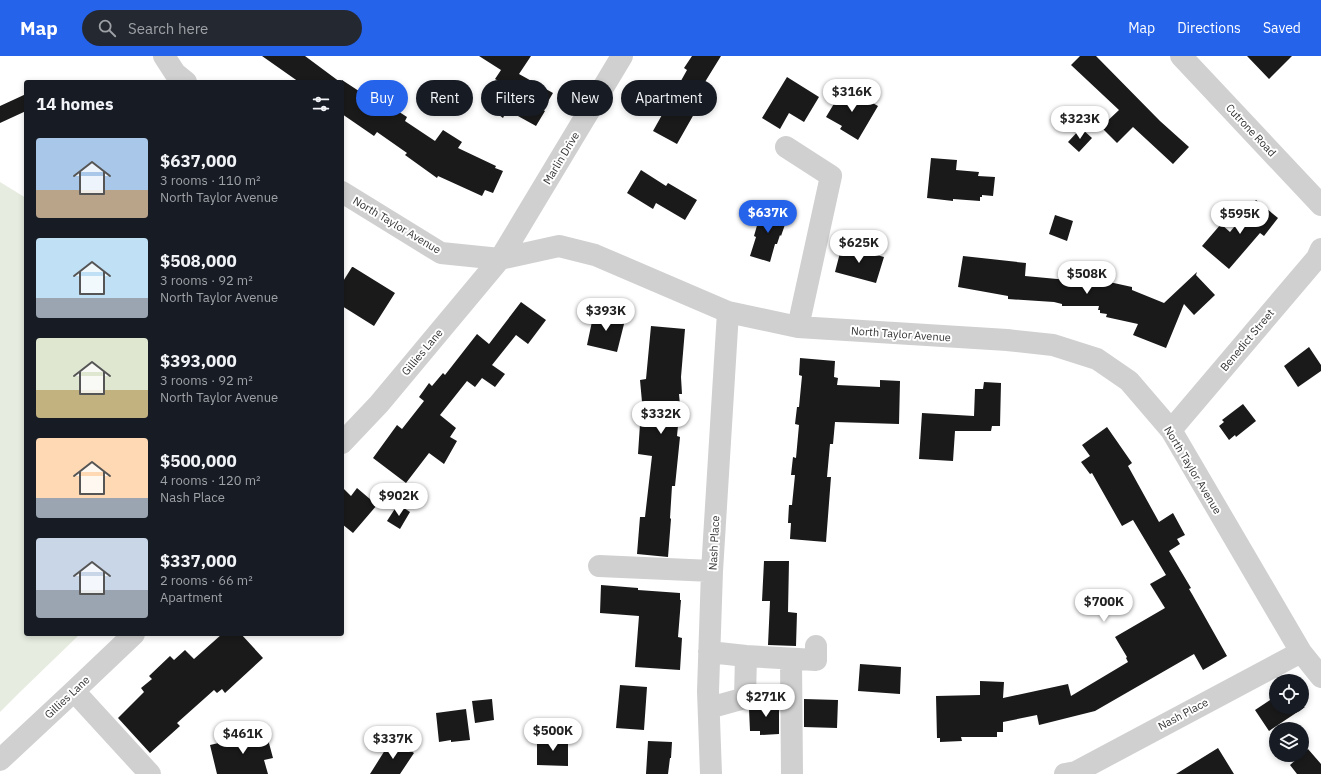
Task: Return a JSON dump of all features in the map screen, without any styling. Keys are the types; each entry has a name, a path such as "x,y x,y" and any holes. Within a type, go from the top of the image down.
{"street":[{"path":"164,56 175,73 184,80"},
{"name":"Marlin Drive","path":"500,259 620,56"},
{"name":"Cutrone Road","path":"1181,56 1321,205"},
{"path":"786,147 831,176 798,327"},
{"name":"North Taylor Avenue","path":"344,193 441,253 500,259 559,246 595,255 728,312 798,327 1007,340 1053,345 1097,359 1129,381 1171,430 1301,652 1321,677"},
{"name":"Benedict Street","path":"1171,430 1317,258 1321,249"},
{"name":"Gillies Lane","path":"344,440 379,404 500,259"},
{"name":"Nash Place","path":"711,774 709,652 712,571 728,312"},
{"path":"599,566 712,571"},
{"name":"Gillies Lane","path":"0,760 132,636"},
{"path":"709,652 791,660 816,660 816,646"},
{"name":"Nash Place","path":"1065,774 1076,772 1301,652"},
{"path":"709,708 745,698 746,656"},
{"path":"791,660 792,774"},
{"path":"74,691 150,774"}],"shaded area":[{"path":"0,182 24,197 24,636 78,636 0,712"}],"building":[{"path":"262,56 305,56 337,80 296,80"},
{"path":"479,56 531,56 519,74 530,80 497,80 495,79 501,70"},
{"path":"692,56 721,56 706,80 681,80 687,70 684,68"},
{"path":"1080,56 1096,56 1160,121 1189,147 1173,164 1133,127 1117,143 1101,127 1119,110 1071,65"},
{"path":"1247,56 1292,56 1269,79"},
{"path":"787,77 819,97 804,122 789,113 780,129 762,118"},
{"path":"344,81 356,89 356,116 405,116 407,117 405,121 435,141 443,130 462,142 458,148 496,166 495,168 503,171 493,193 485,190 482,196 438,176 437,178 405,155 407,153 377,132 374,136 344,115"},
{"path":"844,87 878,106 858,140 840,129 842,126 826,117"},
{"path":"549,91 553,93 549,100"},
{"path":"24,95 24,112 0,123 0,106"},
{"path":"518,116 542,116 536,126"},
{"path":"661,116 693,116 677,144 653,131"},
{"path":"1081,128 1092,138 1079,152 1068,142"},
{"path":"931,158 957,160 956,170 979,172 978,176 995,177 993,196 982,195 982,197 980,197 980,201 953,199 953,201 927,198"},
{"path":"641,170 666,186 668,183 697,200 685,220 656,203 653,209 627,193"},
{"path":"1256,200 1278,218 1264,236 1260,233 1229,269 1202,246 1221,224 1230,232"},
{"path":"762,208 788,216 781,236 780,235 777,244 775,244 770,262 750,256 756,237 754,236"},
{"path":"1055,215 1073,221 1067,241 1049,234"},
{"path":"842,245 884,257 876,283 835,272"},
{"path":"963,256 1026,263 1025,276 1068,280 1068,267 1086,268 1085,278 1132,287 1132,290 1164,303 1197,272 1196,275 1215,295 1194,315 1184,304 1166,348 1133,335 1138,324 1106,317 1107,314 1100,313 1100,310 1098,310 1099,306 1062,306 1062,304 1054,302 1008,299 1008,296 958,287"},
{"path":"353,267 395,293 374,326 344,307 344,280"},
{"path":"521,302 546,320 528,344 516,335 492,365 505,374 495,387 482,378 475,387 467,381 440,415 456,428 450,437 457,441 444,464 429,453 406,483 373,458 397,425 402,429 424,401 419,397 429,383 432,386 443,373 445,375 477,334 489,344"},
{"path":"594,312 625,320 617,352 587,345"},
{"path":"651,326 685,329 681,377 682,394 679,394 680,405 677,436 680,437 675,486 672,486 668,557 637,554 640,517 645,517 652,456 638,454 640,424 644,424 640,380 646,379"},
{"path":"1309,347 1321,365 1321,371 1298,387 1284,366"},
{"path":"800,358 835,361 834,377 838,378 837,385 880,387 880,380 900,381 899,424 835,422 833,444 830,444 827,477 831,477 826,542 790,539 791,523 788,523 789,505 792,505 795,475 791,475 793,457 796,458 799,425 795,424 797,407 799,407 802,376 799,375"},
{"path":"984,382 1001,383 1000,426 992,426 991,431 955,431 953,461 919,459 922,413 974,416 975,389 983,389"},
{"path":"1243,404 1256,421 1236,437 1235,435 1229,440 1219,426 1224,422 1222,420"},
{"path":"1107,427 1132,463 1128,466 1159,522 1173,513 1185,535 1177,539 1180,544 1169,551 1191,588 1189,589 1227,656 1203,670 1194,654 1095,711 1039,725 1037,715 1003,722 1003,732 997,732 997,737 961,737 962,741 940,742 940,738 937,738 936,696 980,695 980,681 1004,682 1003,698 1068,684 1071,696 1128,662 1127,657 1115,637 1165,608 1150,584 1166,575 1133,520 1122,526 1092,473 1090,474 1081,462 1090,456 1082,445"},
{"path":"357,488 377,505 353,533 344,526 344,489 351,496"},
{"path":"398,504 410,512 400,529 387,521"},
{"path":"764,561 789,561 788,612 797,613 796,646 768,645 770,601 762,601"},
{"path":"601,585 638,588 638,590 680,593 681,600 678,637 682,638 680,670 635,667 639,616 600,613"},
{"path":"220,636 243,636 263,658 225,693 222,689 217,693 214,690 177,723 180,726 150,753 118,718 144,692 141,688 152,679 149,676 170,656 174,660 185,650 194,659"},
{"path":"860,664 901,667 900,694 858,691"},
{"path":"620,685 647,687 644,730 616,728"},
{"path":"492,699 494,720 475,723 472,701"},
{"path":"768,699 779,699 779,734 760,735 760,731 750,731 749,709 768,706"},
{"path":"804,699 838,700 837,728 804,727"},
{"path":"1269,701 1269,714 1294,714 1282,722 1269,722 1269,731 1255,710"},
{"path":"466,709 470,740 451,742 451,740 439,742 436,713"},
{"path":"266,732 273,758 264,760 268,774 217,774 210,745"},
{"path":"392,739 414,753 400,774 370,774"},
{"path":"537,739 568,739 568,766 537,765"},
{"path":"648,741 672,742 668,774 646,774"},
{"path":"1218,748 1234,774 1176,774"},
{"path":"1309,750 1321,764 1321,774 1297,774 1290,765 1293,762 1309,762"}]}
